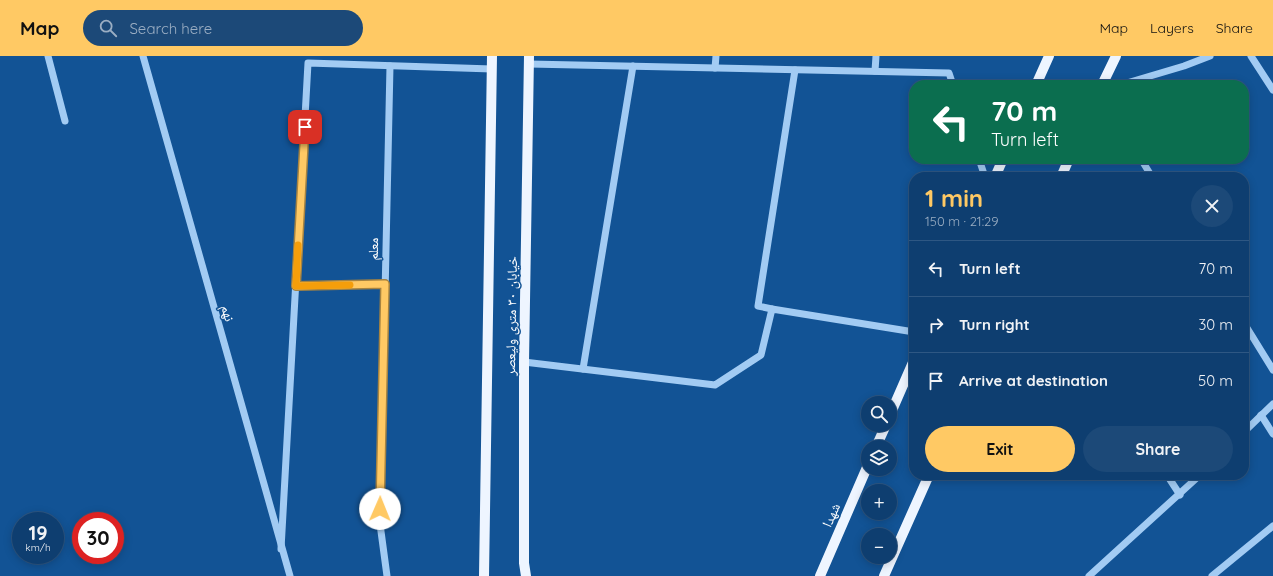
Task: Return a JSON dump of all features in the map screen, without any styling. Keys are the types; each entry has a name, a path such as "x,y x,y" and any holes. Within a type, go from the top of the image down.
{"main road":[{"name":"خیابان ۳۰ متری ولیعصر","path":"484,576 492,56"},
{"path":"1038,80 1049,56"},
{"path":"1104,80 1116,56"},
{"name":"خیابان ۳۰ متری ولیعصر","path":"526,576 524,563 524,362 529,60"},
{"path":"897,399 909,371"},
{"name":"شهدا","path":"820,576 864,476"},
{"path":"884,576 927,480"}],"street":[{"path":"48,56 65,121"},
{"path":"715,68 716,56"},
{"path":"875,72 876,56"},
{"path":"1137,80 1184,66 1210,56"},
{"path":"1251,56 1273,90"},
{"name":"نهم","path":"144,58 281,549 290,576"},
{"path":"529,60 633,66 949,73 951,80"},
{"path":"281,549 308,63 492,69"},
{"name":"معلم","path":"387,576 380,524 390,66"},
{"path":"583,369 633,66"},
{"path":"795,70 758,306 909,331"},
{"path":"296,286 385,284"},
{"path":"524,362 715,385 761,355 772,309"},
{"path":"1249,331 1273,370"},
{"path":"1249,427 1273,404"},
{"path":"1261,415 1273,434"},
{"path":"1170,480 1180,495"},
{"path":"1089,576 1195,480"},
{"path":"1212,576 1273,526"}],"slow traffic":[{"path":"298,245 296,286 350,285"}],"route":[{"path":"305,127 296,286 385,284 380,509"}]}
